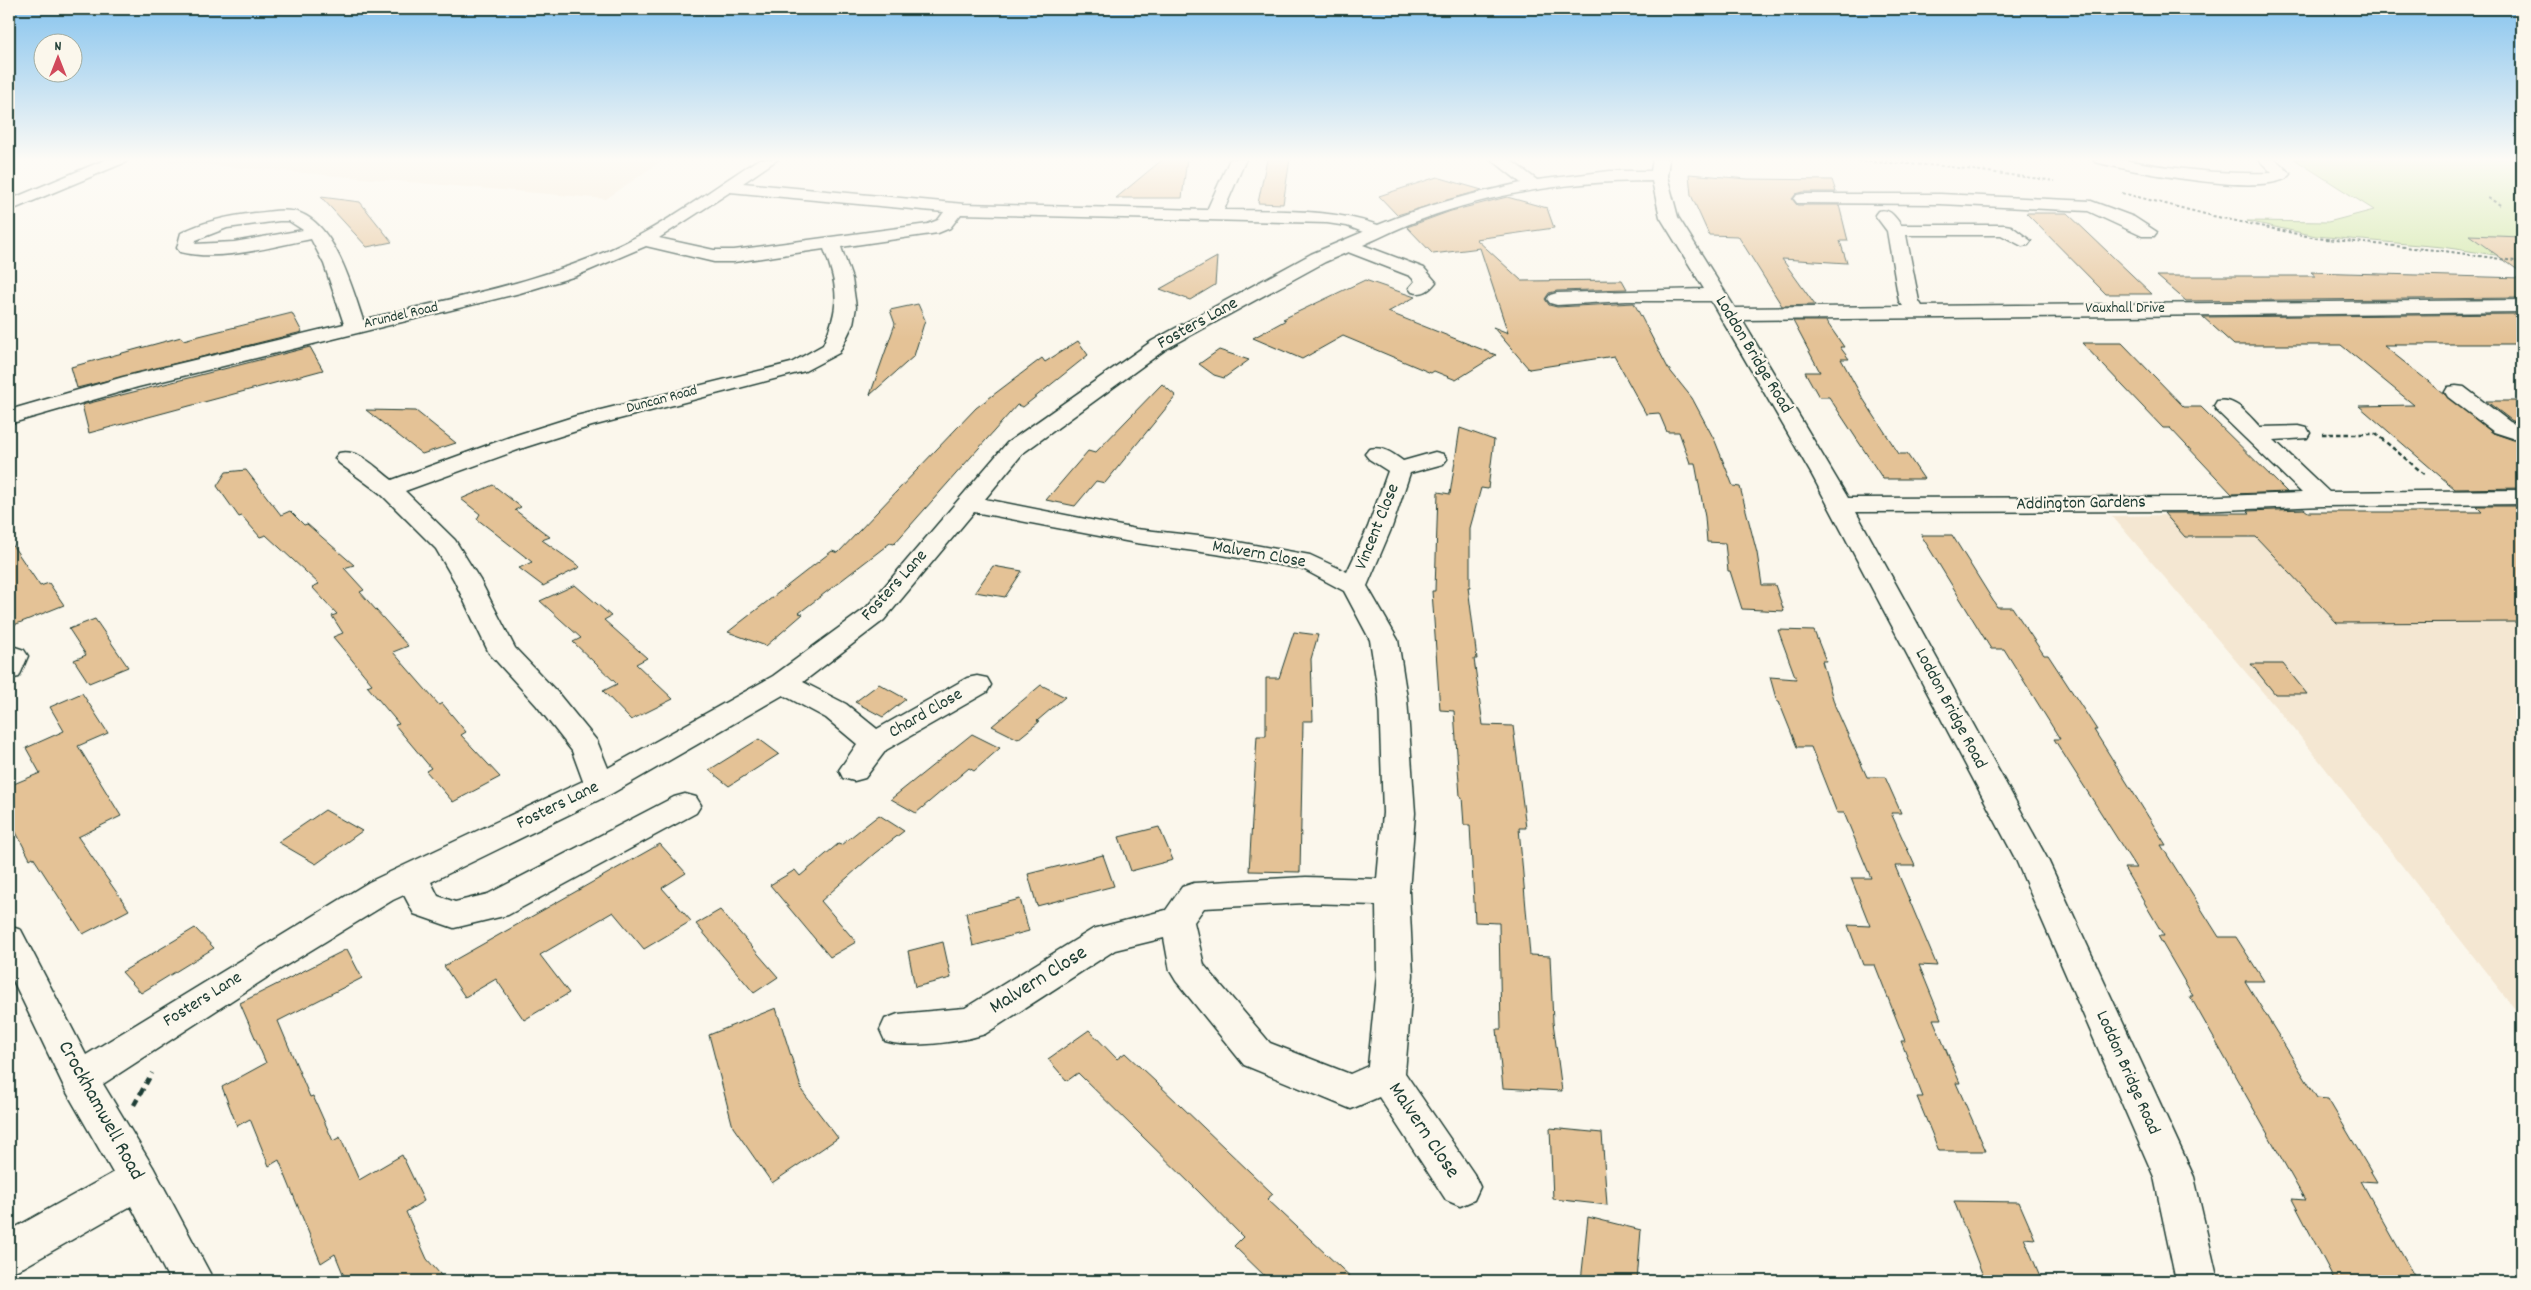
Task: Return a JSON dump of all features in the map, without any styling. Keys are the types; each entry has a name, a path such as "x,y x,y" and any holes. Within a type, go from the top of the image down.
{"street":[{"path":"259,219 228,222 202,228 187,238 186,248 202,251 230,248 316,233"},
{"path":"300,219 306,222 316,233 336,269 355,327"},
{"name":"Arundel Road","path":"9,417 131,382 522,286 569,272 644,240 677,219"},
{"path":"644,240 714,256 734,256 932,229 944,224 948,219"},
{"path":"1336,219 1350,221 1378,231"},
{"name":"Fosters Lane","path":"79,1079 265,961 381,892 600,786 783,683 875,614 1015,448 1159,345 1318,258 1378,231 1410,219"},
{"name":"Loddon Bridge Road","path":"1670,219 1763,370 1840,505 2032,860 2174,1177 2197,1281"},
{"path":"1887,219 1896,230 1909,302 1916,311"},
{"path":"2002,219 2005,230"},
{"path":"2128,219 2147,226"},
{"path":"1896,230 2005,230 2022,241"},
{"name":"Duncan Road","path":"389,489 518,442 584,421 798,366 832,349 845,316 845,294 842,270 831,244"},
{"path":"1347,245 1417,272 1426,282 1419,288"},
{"name":"Vauxhall Drive","path":"1557,299 1625,297 1722,304 1916,311 2522,306"},
{"path":"2456,392 2502,427 2522,434"},
{"path":"2224,406 2323,499"},
{"path":"2255,434 2299,433"},
{"name":"Vincent Close","path":"1377,454 1400,469 1435,459"},
{"path":"347,458 389,489 446,545 467,580 503,653 547,699 586,748 600,786"},
{"name":"Vincent Close","path":"1354,586 1380,527 1400,469"},
{"name":"Addington Gardens","path":"1840,505 2195,504 2323,499 2522,497"},
{"name":"Malvern Close","path":"967,503 1136,536 1216,546 1310,563 1354,586 1384,640 1393,698 1399,813 1392,892 1395,975 1386,1076 1460,1186"},
{"path":"9,654 14,656 9,670"},
{"name":"Chard Close","path":"783,683 836,711 875,743"},
{"name":"Chard Close","path":"854,770 875,743 977,685"},
{"path":"412,877 426,905 454,915 496,906 685,805"},
{"path":"1177,921 1194,896 1306,890 1392,892"},
{"name":"Malvern Close","path":"898,1030 972,1023 1105,939 1177,921 1188,972 1257,1054 1352,1092 1386,1076"},
{"name":"Crockhamwell Road","path":"9,940 34,986 79,1079 139,1180 192,1281"},
{"path":"9,1253 139,1180"}],"path":[{"path":"2228,219 2316,238 2444,251 2522,262"},
{"path":"2299,433 2376,434 2454,498"}],"shaded area":[{"path":"2522,510 2522,1018 2295,730 2112,516"}],"green space":[{"path":"2339,219 2522,219 2522,259 2442,247 2316,236 2247,221 2328,222"}],"building":[{"path":"341,219 374,219 392,242 367,247"},
{"path":"1428,219 1551,219 1554,228 1476,239 1522,281 1622,280 1627,289 1557,291 1549,293 1545,299 1549,305 1557,307 1634,303 1668,368 1692,398 1715,441 1733,486 1740,487 1757,553 1762,585 1775,585 1784,611 1742,609 1730,571 1728,571 1725,543 1707,542 1705,517 1695,463 1690,463 1679,432 1667,432 1659,413 1646,414 1614,356 1529,369 1493,327 1508,333 1480,248 1433,254 1407,227"},
{"path":"1702,219 1843,219 1848,241 1840,241 1847,263 1782,259 1815,305 1782,306 1738,236 1709,235"},
{"path":"2032,219 2074,219 2152,294 2106,294"},
{"path":"2469,235 2522,237 2522,273"},
{"path":"1217,257 1215,285 1190,300 1160,289"},
{"path":"2311,272 2522,278 2522,298 2186,301 2157,276 2316,276"},
{"path":"1365,280 1415,297 1388,312 1496,355 1456,380 1434,371 1431,373 1343,336 1302,359 1253,338 1286,320 1283,319"},
{"path":"918,304 925,320 914,356 870,395 895,324 890,310"},
{"path":"292,313 302,332 77,388 71,367 181,337 183,340"},
{"path":"2522,314 2522,344 2394,344 2397,346 2384,346 2493,433 2522,443 2522,488 2455,489 2359,406 2414,405 2341,345 2234,345 2203,317"},
{"path":"1793,321 1826,321 1844,347 1840,347 1849,359 1841,359 1862,397 1899,454 1907,454 1924,479 1883,479 1829,397 1819,397 1805,372 1820,372"},
{"path":"1078,341 1088,355 1023,407 1017,405 894,544 890,543 799,613 803,614 766,646 728,632 832,551 838,553 976,408 1042,358 1045,362"},
{"path":"2082,343 2122,343 2184,407 2201,407 2287,492 2232,494 2170,428 2163,428"},
{"path":"310,347 323,370 89,433 82,405"},
{"path":"1219,350 1249,360 1224,378 1214,375 1199,364"},
{"path":"1162,384 1176,396 1105,483 1096,481 1075,506 1046,500 1088,451 1095,453"},
{"path":"2486,401 2522,401 2522,425 2511,420"},
{"path":"366,410 416,411 456,443 422,454"},
{"path":"1460,428 1494,440 1488,489 1481,488 1470,528 1470,587 1468,587 1477,659 1474,659 1483,725 1513,726 1526,828 1519,828 1530,955 1550,956 1553,1022 1562,1091 1503,1088 1497,1029 1501,1029 1499,923 1475,922 1470,825 1464,825 1454,711 1440,710 1432,591 1435,591 1438,492 1450,494"},
{"path":"246,470 281,515 290,511 304,525 307,524 354,565 344,568 364,590 360,592 408,646 393,652 439,705 442,703 466,732 461,735 500,777 453,802 426,771 431,768 395,725 399,724 367,686 372,684 333,637 343,633 332,616 337,614 312,587 319,584 266,535 260,537 242,516 239,517 217,486 226,472"},
{"path":"493,485 521,507 515,510 550,537 542,540 580,567 543,586 519,568 532,562 477,519 480,514 461,499"},
{"path":"2476,506 2522,506 2522,622 2337,623 2256,537 2185,537 2164,513 2250,513 2248,511 2304,509 2308,512 2482,512"},
{"path":"1921,535 1952,535 1997,607 2012,607 2044,655 2048,655 2097,730 2094,730 2166,845 2161,845 2219,937 2236,937 2264,981 2245,981 2317,1098 2328,1099 2377,1182 2361,1181 2417,1281 2334,1279 2292,1199 2305,1200 2190,996 2193,996 2158,936 2164,936 2124,868 2136,868 2054,739 2060,739 2004,649 1991,649"},
{"path":"9,540 40,586 49,583 64,605 9,627"},
{"path":"993,566 1022,571 1005,597 975,592"},
{"path":"575,585 611,616 604,620 647,658 636,664 673,699 631,720 603,691 617,684 573,642 581,638 540,601"},
{"path":"95,619 128,667 89,683 74,660 86,655 69,629"},
{"path":"1778,630 1814,631 1826,661 1822,661 1835,706 1867,777 1885,777 1901,813 1891,813 1915,866 1895,866 1937,966 1919,965 1941,1019 1933,1019 1960,1083 1956,1083 1986,1151 1939,1151 1917,1097 1923,1097 1901,1041 1905,1041 1875,965 1863,965 1848,925 1870,926 1851,878 1871,878 1844,813 1837,813 1811,747 1797,747 1779,702 1777,702 1770,677 1796,679"},
{"path":"1294,632 1318,635 1311,659 1313,721 1303,721 1300,872 1249,871 1257,736 1266,736 1266,678 1279,678"},
{"path":"2251,664 2283,664 2307,694 2275,694"},
{"path":"879,684 906,699 883,717 855,702"},
{"path":"1041,685 1065,697 1037,721 1039,722 1018,739 992,726"},
{"path":"82,693 108,733 78,746 121,816 78,837 129,910 83,934 33,857 30,859 9,819 9,786 40,773 26,748 64,731 50,707"},
{"path":"972,734 1000,748 974,771 969,768 916,813 891,799"},
{"path":"759,739 779,754 729,786 709,770"},
{"path":"325,810 362,831 316,864 278,842"},
{"path":"879,815 904,831 875,853 821,901 856,942 830,957 770,885 795,870 800,876 838,844 841,845"},
{"path":"1159,827 1173,860 1131,871 1119,837"},
{"path":"660,844 686,873 662,888 691,921 644,949 613,912 540,955 569,993 524,1020 496,979 465,997 444,966"},
{"path":"1103,855 1114,886 1037,906 1028,874"},
{"path":"1020,899 1029,931 973,946 966,913"},
{"path":"720,910 778,977 754,993 696,924"},
{"path":"195,928 214,948 141,993 122,972"},
{"path":"943,942 951,978 915,987 908,951"},
{"path":"347,949 362,978 278,1021 310,1097 313,1096 333,1141 340,1137 359,1180 402,1155 424,1201 406,1212 427,1259 446,1281 346,1281 335,1254 321,1263 279,1160 269,1166 250,1119 237,1126 222,1087 266,1063 240,1003"},
{"path":"776,1008 802,1091 838,1138 772,1183 733,1127 709,1035"},
{"path":"1089,1030 1117,1059 1125,1053 1157,1083 1273,1194 1267,1199 1355,1281 1270,1281 1234,1246 1243,1237 1199,1192 1078,1073 1067,1081 1048,1059"},
{"path":"1550,1128 1602,1133 1607,1205 1553,1199"},
{"path":"1954,1201 2019,1202 2035,1239 2024,1238 2042,1281 1985,1281"},
{"path":"1588,1217 1641,1230 1637,1281 1581,1281"}]}
